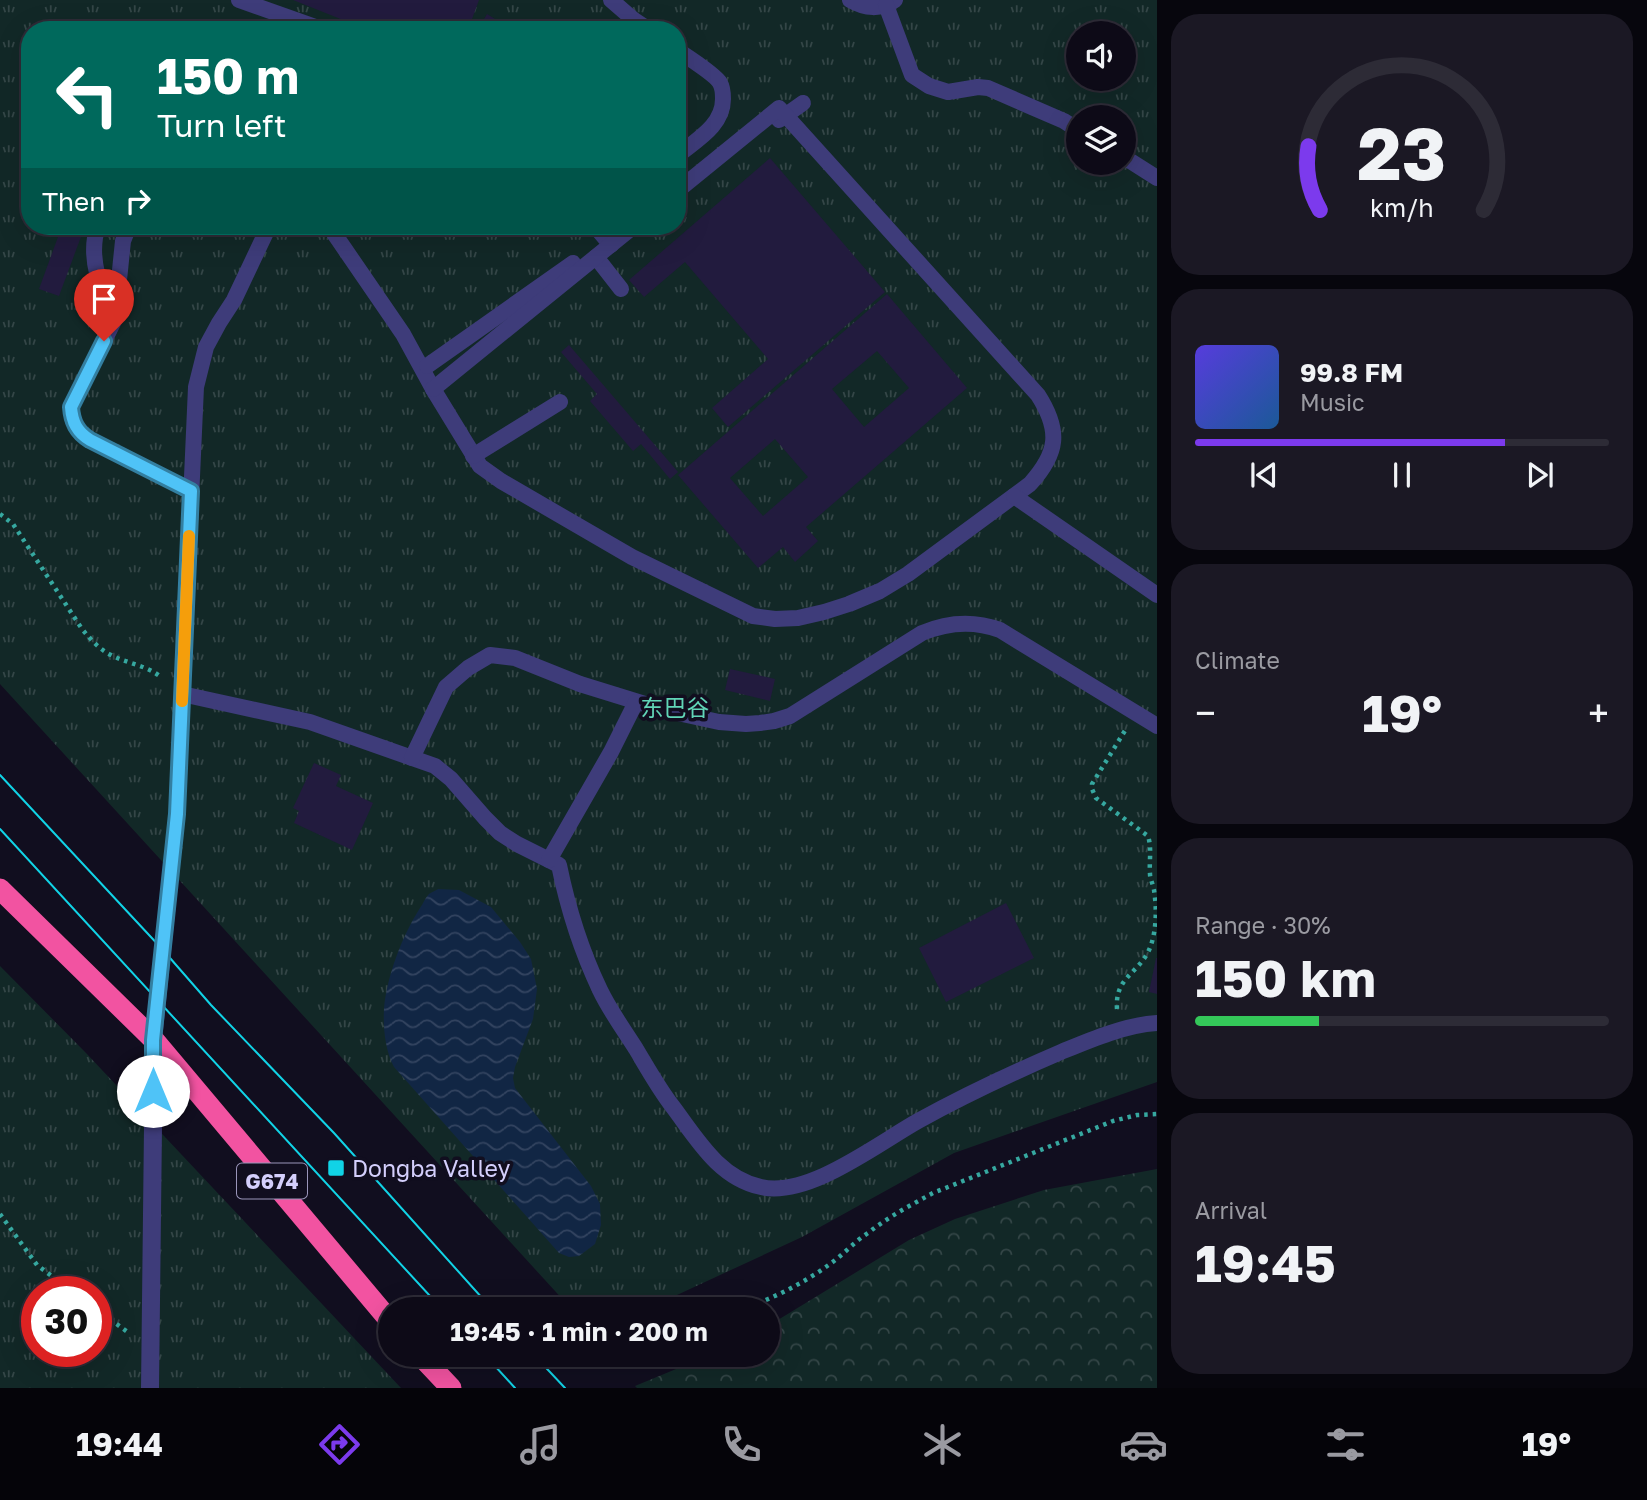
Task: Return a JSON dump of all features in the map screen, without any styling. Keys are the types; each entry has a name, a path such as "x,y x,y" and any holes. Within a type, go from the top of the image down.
{"highway":[{"name":"G674","path":"0,889 153,1040 378,1307"},
{"path":"431,1367 451,1388"}],"street":[{"path":"150,1388 153,1040"}],"lane":[{"path":"239,0 261,4 302,21"},
{"path":"611,0 636,21"},
{"path":"850,0 864,7 878,7 890,2 912,75 929,86 948,92 988,88 1066,122"},
{"path":"686,56 720,81 723,106 715,125 686,149"},
{"path":"686,185 803,103"},
{"path":"334,235 403,334 480,466 500,481 632,557 753,616 798,618 849,604 880,591 908,574 1030,484 1044,468 1049,458 1053,433 1046,407 1038,395 779,108 686,184"},
{"path":"1136,165 1157,178"},
{"path":"94,235 94,258 98,280 115,319"},
{"path":"126,235 115,319 71,407 72,419 82,435 90,440 191,491"},
{"path":"153,1040 177,814 195,397 206,347 234,300 265,235"},
{"path":"603,235 611,245"},
{"path":"427,366 614,235"},
{"path":"433,389 623,235"},
{"path":"596,257 621,289"},
{"path":"474,456 560,402"},
{"path":"1014,496 1157,595"},
{"path":"412,758 446,687 468,668 490,655 515,658 580,684 664,710 719,722 746,724 790,716 922,634 934,628 961,622 987,625 1000,630 1157,726"},
{"path":"182,694 310,722 435,766 451,779 500,833 559,865 573,923 601,993 663,1095 707,1152 720,1166 749,1184 775,1189 788,1188 832,1173 891,1136 1015,1071 1084,1042 1157,1023"},
{"path":"550,860 636,702"}],"path":[{"path":"0,514 13,524 82,629 96,645 113,656 153,670 182,694"},
{"path":"1121,1031 1116,995 1121,984 1146,956 1155,926 1155,891 1150,876 1151,846 1148,836 1096,799 1092,784 1136,714"},
{"path":"771,1297 809,1278 868,1232 933,1193 1113,1121 1137,1115 1157,1114"},
{"path":"0,1214 37,1265 52,1276"},
{"path":"112,1321 151,1349"}],"green space":[{"name":"东巴谷","path":"0,0 1157,0 1157,1082 954,1153 802,1237 677,1295 561,1297 0,684"},
{"path":"0,966 86,1053 378,1364 378,1367 381,1367 401,1388 0,1388"},
{"path":"1157,1169 1157,1388 635,1386 681,1367 780,1367 780,1319 909,1240 955,1219 1044,1190"}],"water":[{"path":"438,889 459,890 491,907 531,959 537,989 533,1019 513,1078 515,1088 591,1186 600,1204 601,1225 595,1244 579,1256 569,1257 559,1253 394,1067 388,1053 384,1016 392,970 413,919 428,896"}],"building":[{"path":"293,0 479,0 471,21 346,21"},
{"path":"487,14 498,21 483,21"},
{"path":"770,158 885,292 728,427 712,408 768,359 685,262 644,297 629,280 681,235 686,235 686,231"},
{"path":"59,235 82,235 59,296 39,289"},
{"path":"887,294 967,388 806,527 818,541 795,562 783,547 758,568 678,475","holes":["877,351 909,388 864,427 832,389","775,439 808,477 763,516 730,478"]},
{"path":"569,345 678,472 670,479 641,444 633,451 590,401 597,394 561,352"},
{"path":"730,669 775,679 770,701 725,690"},
{"path":"314,763 341,775 336,786 373,803 352,850 294,823 299,811 293,808"},
{"path":"1006,903 1034,958 946,1002 919,948"},
{"path":"1157,958 1157,994 1149,992"}],"tram line":[{"path":"0,775 211,1005 334,1133 481,1297"},
{"path":"0,829 431,1297"},
{"path":"496,1367 515,1388"},
{"path":"545,1367 565,1388"}],"slow traffic":[{"path":"182,701 189,536"}],"place":[{"name":"Dongba Valley","path":"336,1168"}],"route":[{"path":"104,341 71,407 72,419 77,429 90,440 191,491 177,814 153,1040 153,1091"}]}
